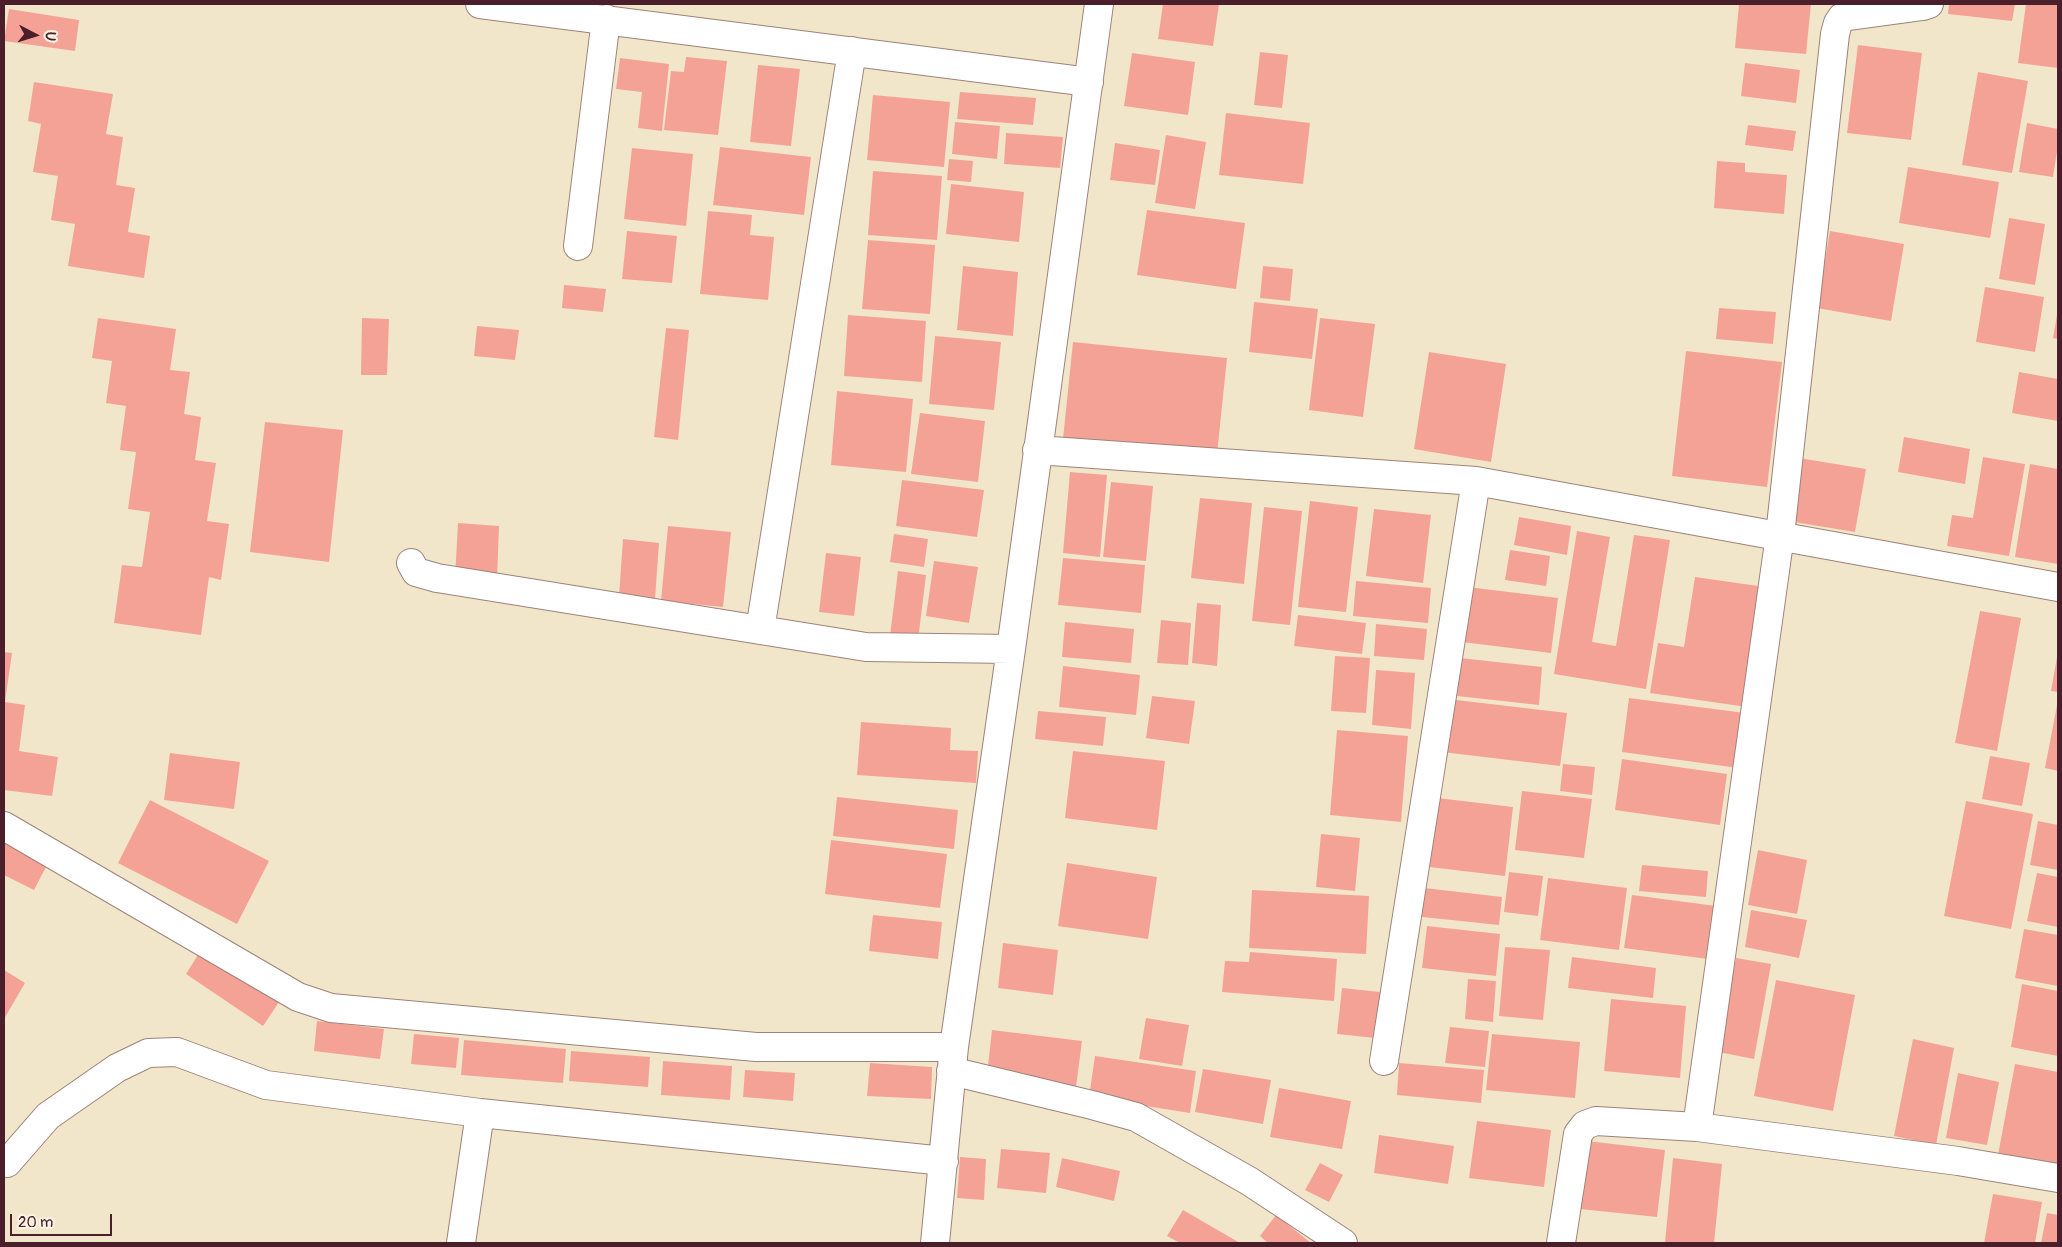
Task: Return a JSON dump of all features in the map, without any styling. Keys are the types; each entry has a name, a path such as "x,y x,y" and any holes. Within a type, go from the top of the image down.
{"street":[{"path":"493,4 1089,82"},
{"path":"935,1243 952,1059 1011,649 1099,4"},
{"path":"1697,1127 1780,535 1838,23 1842,18 1929,4"},
{"path":"578,246 606,20"},
{"path":"760,630 852,51"},
{"path":"1037,450 1476,481 2058,587"},
{"path":"1384,1061 1476,481"},
{"path":"411,562 416,572 437,578 866,647 1011,649"},
{"path":"4,826 298,997 332,1008 756,1046 952,1059 1136,1118 1249,1181 1343,1243"},
{"path":"7,1163 48,1116 117,1068 148,1053 177,1052 266,1085 480,1113 944,1161"},
{"path":"461,1243 480,1113"},
{"path":"1561,1243 1578,1134 1585,1125 1596,1121 1697,1127 1958,1161 2058,1178"}],"building":[{"path":"1163,4 1219,4 1213,46 1158,39"},
{"path":"1739,4 1811,4 1806,54 1735,48"},
{"path":"1949,4 2015,4 2012,21 1948,14"},
{"path":"2026,4 2058,4 2058,68 2018,63"},
{"path":"9,9 79,20 75,51 4,41"},
{"path":"1858,45 1922,53 1911,140 1847,133"},
{"path":"1260,52 1288,55 1282,108 1254,105"},
{"path":"1132,53 1195,62 1188,115 1124,106"},
{"path":"686,57 727,61 718,135 664,130 671,71 684,72"},
{"path":"620,58 669,64 662,131 638,128 642,92 616,89"},
{"path":"1745,63 1800,70 1796,103 1741,96"},
{"path":"758,65 800,69 791,146 750,142"},
{"path":"1978,72 2028,81 2012,173 1962,165"},
{"path":"34,82 113,94 106,134 123,137 116,185 135,188 128,232 150,236 144,278 68,266 75,224 51,220 58,176 33,172 41,124 28,121"},
{"path":"960,92 1036,98 1033,125 957,119"},
{"path":"873,95 950,102 944,167 867,160"},
{"path":"1226,113 1310,123 1303,184 1219,175"},
{"path":"955,122 1000,126 997,159 952,154"},
{"path":"2027,123 2058,129 2058,145 2053,177 2019,172"},
{"path":"1748,125 1796,131 1793,151 1745,145"},
{"path":"1006,133 1063,137 1060,168 1004,164"},
{"path":"1166,135 1206,142 1195,209 1155,203"},
{"path":"1115,143 1160,150 1155,185 1110,180"},
{"path":"720,147 811,157 804,215 713,205"},
{"path":"632,148 693,154 686,226 624,219"},
{"path":"949,159 973,161 971,182 947,180"},
{"path":"1717,161 1745,163 1745,172 1787,175 1784,214 1714,208"},
{"path":"1908,167 1999,182 1990,238 1899,223"},
{"path":"873,171 942,176 937,240 868,235"},
{"path":"951,184 1024,192 1019,242 946,234"},
{"path":"1147,210 1245,223 1236,289 1137,275"},
{"path":"708,211 752,215 750,235 774,237 768,300 700,294"},
{"path":"2009,218 2045,224 2035,285 1999,279"},
{"path":"627,231 677,236 672,283 622,279"},
{"path":"1830,231 1904,244 1891,321 1817,308"},
{"path":"868,240 935,245 930,314 862,309"},
{"path":"963,266 1018,272 1013,336 957,330"},
{"path":"1263,266 1293,269 1290,301 1260,298"},
{"path":"564,285 606,289 603,312 562,308"},
{"path":"1985,287 2044,297 2035,352 1976,342"},
{"path":"1254,302 1318,309 1312,359 1249,352"},
{"path":"1719,308 1776,312 1773,344 1716,339"},
{"path":"848,315 926,321 922,382 844,376"},
{"path":"2058,315 2058,339 2053,338"},
{"path":"98,318 176,329 170,370 190,372 184,414 201,417 195,460 216,463 207,521 229,524 221,580 209,577 201,635 114,623 122,565 142,567 150,512 128,509 136,452 120,450 126,406 106,403 112,361 92,358"},
{"path":"362,318 389,319 387,375 361,375"},
{"path":"1320,318 1375,324 1363,417 1309,410"},
{"path":"477,326 519,330 515,360 474,356"},
{"path":"666,328 689,330 678,440 654,437"},
{"path":"935,336 1001,342 994,410 929,404"},
{"path":"1073,342 1227,358 1217,454 1063,439"},
{"path":"1686,351 1782,362 1767,487 1672,476"},
{"path":"1429,352 1506,364 1491,462 1414,449"},
{"path":"2019,372 2058,379 2058,421 2012,413"},
{"path":"837,391 913,399 906,472 831,465"},
{"path":"920,413 985,421 978,482 911,474"},
{"path":"265,422 343,430 329,562 250,552"},
{"path":"1904,437 1970,449 1965,484 1898,472"},
{"path":"1983,457 2025,464 2009,556 1947,546 1952,515 1973,518"},
{"path":"1799,458 1866,469 1855,532 1788,521"},
{"path":"2030,464 2058,469 2058,564 2015,557"},
{"path":"1070,472 1107,475 1100,557 1063,553"},
{"path":"902,480 984,490 977,537 896,526"},
{"path":"1111,482 1153,486 1146,561 1103,557"},
{"path":"1200,498 1252,503 1244,584 1191,578"},
{"path":"1310,501 1358,507 1346,612 1298,607"},
{"path":"1264,507 1302,511 1290,625 1252,621"},
{"path":"1374,509 1431,515 1423,583 1366,576"},
{"path":"1519,517 1571,526 1567,555 1514,545"},
{"path":"458,523 499,526 497,580 455,578"},
{"path":"668,526 731,532 723,607 661,601"},
{"path":"1577,531 1610,537 1592,642 1616,646 1634,535 1670,540 1646,689 1554,674"},
{"path":"894,534 928,539 924,567 890,562"},
{"path":"623,539 659,543 655,599 619,596"},
{"path":"1510,550 1550,556 1546,586 1505,580"},
{"path":"826,553 861,557 854,616 819,612"},
{"path":"1063,558 1145,565 1141,613 1058,605"},
{"path":"934,561 978,567 969,623 926,616"},
{"path":"898,571 926,575 918,640 890,636"},
{"path":"1695,577 1765,587 1747,707 1650,693 1658,643 1684,647"},
{"path":"1356,581 1431,588 1428,623 1353,616"},
{"path":"1468,587 1558,598 1551,653 1462,642"},
{"path":"1197,603 1221,605 1217,666 1192,663"},
{"path":"1980,611 2021,618 1997,751 1955,743"},
{"path":"1298,615 1366,623 1362,654 1294,646"},
{"path":"1161,620 1191,623 1188,665 1157,663"},
{"path":"1065,622 1134,629 1131,663 1062,657"},
{"path":"1376,624 1427,629 1424,660 1374,656"},
{"path":"4,652 12,653 5,702 25,705 19,751 58,757 52,796 4,790"},
{"path":"1335,656 1370,658 1366,713 1331,711"},
{"path":"2058,657 2058,692 2051,691"},
{"path":"1460,658 1542,667 1539,705 1457,696"},
{"path":"1063,666 1140,675 1136,715 1059,707"},
{"path":"1376,670 1415,673 1411,729 1372,725"},
{"path":"1152,696 1195,701 1189,744 1146,738"},
{"path":"1629,698 1745,713 1738,768 1622,752"},
{"path":"1448,699 1567,713 1560,766 1442,752"},
{"path":"2058,705 2058,771 2045,768"},
{"path":"1038,711 1106,717 1103,746 1035,739"},
{"path":"861,722 951,728 950,750 978,751 976,783 857,775"},
{"path":"1337,730 1408,736 1401,822 1330,815"},
{"path":"1073,751 1165,761 1157,830 1065,818"},
{"path":"170,753 240,762 234,809 164,800"},
{"path":"1990,756 2030,763 2022,806 1982,799"},
{"path":"1622,759 1727,774 1720,825 1615,810"},
{"path":"1563,764 1595,767 1592,795 1560,791"},
{"path":"1522,791 1592,799 1584,858 1515,850"},
{"path":"837,797 958,810 954,849 833,836"},
{"path":"1429,797 1513,807 1505,876 1421,866"},
{"path":"150,800 269,861 237,924 118,863"},
{"path":"1966,801 2033,814 2011,929 1944,916"},
{"path":"2038,821 2058,825 2058,870 2030,865"},
{"path":"1321,834 1360,838 1355,891 1316,887"},
{"path":"831,840 947,854 940,908 825,894"},
{"path":"4,843 47,865 34,890 4,875"},
{"path":"1758,850 1807,860 1797,914 1748,905"},
{"path":"1067,863 1157,877 1148,939 1058,926"},
{"path":"1642,865 1708,871 1706,897 1639,891"},
{"path":"1509,872 1543,876 1538,916 1504,912"},
{"path":"2037,873 2058,877 2058,927 2027,921"},
{"path":"1548,878 1627,888 1619,950 1540,940"},
{"path":"1416,887 1502,897 1499,925 1413,916"},
{"path":"1252,890 1369,896 1366,954 1249,948"},
{"path":"1632,895 1716,906 1708,959 1624,948"},
{"path":"1751,910 1807,920 1799,958 1745,947"},
{"path":"873,915 942,922 938,959 869,951"},
{"path":"1427,926 1500,934 1496,976 1422,968"},
{"path":"2024,929 2058,935 2058,986 2015,978"},
{"path":"1003,943 1058,950 1053,995 998,988"},
{"path":"1505,947 1550,950 1543,1020 1499,1016"},
{"path":"201,950 279,1002 263,1026 186,974"},
{"path":"1250,952 1337,959 1334,1001 1222,992 1225,961 1249,962"},
{"path":"1572,957 1656,968 1653,998 1568,988"},
{"path":"1736,958 1771,964 1754,1059 1718,1052"},
{"path":"4,970 25,983 4,1019"},
{"path":"1468,979 1496,981 1493,1022 1465,1019"},
{"path":"1776,980 1855,995 1833,1111 1754,1096"},
{"path":"2022,984 2058,991 2058,1056 2011,1047"},
{"path":"1342,988 1380,992 1375,1038 1337,1034"},
{"path":"1611,999 1686,1006 1680,1078 1604,1071"},
{"path":"1146,1018 1189,1025 1182,1066 1139,1059"},
{"path":"317,1021 384,1029 380,1059 314,1051"},
{"path":"1450,1027 1489,1031 1485,1067 1445,1063"},
{"path":"992,1030 1082,1041 1076,1087 987,1075"},
{"path":"414,1034 459,1038 456,1068 411,1064"},
{"path":"1492,1034 1580,1042 1575,1098 1486,1090"},
{"path":"1913,1039 1954,1048 1936,1145 1894,1136"},
{"path":"464,1040 566,1049 563,1083 461,1075"},
{"path":"571,1051 650,1057 648,1087 569,1081"},
{"path":"1095,1056 1196,1071 1190,1113 1089,1097"},
{"path":"663,1061 732,1066 730,1100 661,1095"},
{"path":"870,1063 932,1067 931,1099 867,1096"},
{"path":"1399,1063 1484,1070 1481,1103 1397,1095"},
{"path":"2015,1064 2058,1072 2058,1166 1998,1155"},
{"path":"1203,1069 1271,1080 1263,1124 1195,1112"},
{"path":"745,1070 795,1073 793,1101 743,1097"},
{"path":"1958,1073 1999,1082 1987,1145 1946,1138"},
{"path":"1279,1088 1351,1101 1342,1149 1270,1137"},
{"path":"1477,1121 1551,1130 1544,1187 1469,1178"},
{"path":"1379,1135 1454,1146 1448,1184 1374,1173"},
{"path":"1587,1141 1665,1150 1657,1217 1580,1209"},
{"path":"1001,1149 1050,1153 1046,1193 997,1188"},
{"path":"960,1157 986,1159 984,1200 957,1198"},
{"path":"1062,1158 1120,1171 1114,1201 1056,1187"},
{"path":"1673,1158 1722,1164 1714,1243 1665,1243"},
{"path":"1320,1163 1343,1175 1329,1202 1305,1190"},
{"path":"1993,1194 2042,1202 2035,1243 1984,1243"},
{"path":"1183,1210 1240,1243 1180,1243 1167,1236"},
{"path":"2047,1213 2058,1215 2058,1243 2041,1243"},
{"path":"1276,1215 1311,1243 1268,1243 1260,1236"}]}
